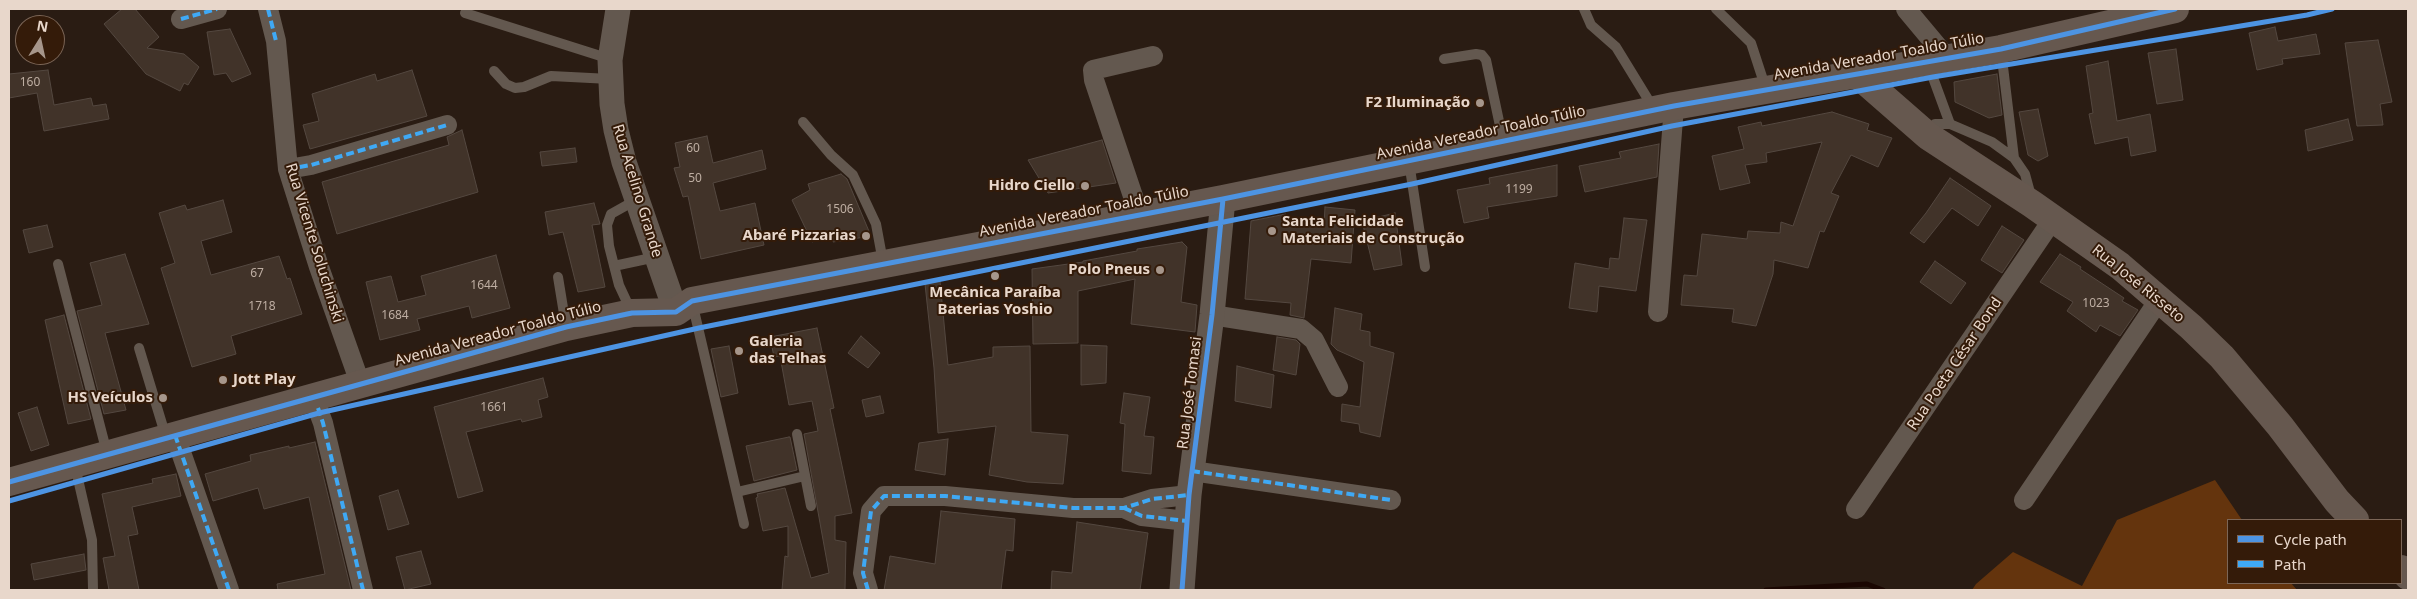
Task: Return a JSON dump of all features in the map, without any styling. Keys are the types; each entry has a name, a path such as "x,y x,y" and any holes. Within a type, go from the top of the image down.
{"main road":[{"name":"Avenida Vereador Toaldo Túlio","path":"9,482 566,327 632,313 684,307 883,263 1223,199 1664,108 2001,49 2176,9"},
{"name":"Rua José Risseto","path":"1857,74 1939,130 2043,212 2120,266 2159,300 2222,357 2354,519"}],"street":[{"path":"181,19 218,9"},
{"name":"Rua Vicente Soluchinski","path":"268,9 276,41 288,169 319,266 360,383"},
{"name":"Rua Acelino Grande","path":"618,9 610,69 616,130 657,257 684,307"},
{"path":"1906,9 1937,60"},
{"path":"1139,214 1094,80 1093,70 1153,56"},
{"path":"1658,312 1664,108"},
{"path":"288,169 310,166 447,125"},
{"name":"Rua José Tomasi","path":"1182,590 1192,471 1212,315 1223,199"},
{"name":"Rua Poeta César Bond","path":"1856,509 2043,212"},
{"path":"2024,500 2159,300"},
{"path":"1212,315 1301,329 1314,340 1338,386"},
{"path":"313,396 323,423 362,590"},
{"path":"170,437 229,590"},
{"path":"1192,471 1391,500"},
{"path":"868,590 863,573 871,511 884,496 945,496 1072,508 1124,508 1152,498 1190,495"},
{"path":"1124,508 1142,516 1187,521"}],"lane":[{"path":"1584,9 1591,25 1616,47 1664,108"},
{"path":"1716,9 1751,43 1766,90"},
{"path":"465,13 610,69"},
{"path":"2001,49 2014,158"},
{"path":"1444,59 1476,54 1482,55 1486,60 1504,141"},
{"path":"1937,60 1939,130 1992,142 2014,158 2025,174 2043,212"},
{"path":"494,71 506,84 515,88 524,87 552,76 610,69"},
{"path":"804,122 830,155 851,171 876,224 883,263"},
{"path":"1409,161 1425,267"},
{"path":"632,313 619,285 607,224 611,214 637,199"},
{"path":"614,266 657,257"},
{"path":"58,264 107,454"},
{"path":"558,276 564,304 566,327"},
{"path":"684,307 737,492 744,524"},
{"path":"138,348 170,437"},
{"path":"797,434 811,506"},
{"path":"75,463 92,540 93,590"},
{"path":"737,492 806,476"}],"shaded area":[{"path":"2215,480 2241,519 2227,519 2227,584 2292,584 2297,590 1972,590 1976,584 2013,552 2082,586 2117,520"}],"building":[{"path":"122,9 135,9 159,37 147,48 184,54 199,67 188,85 184,83 180,91 146,74 104,24"},
{"path":"2275,27 2278,41 2316,34 2320,54 2282,59 2283,64 2257,70 2249,33"},
{"path":"230,29 251,74 232,82 226,73 214,75 207,32"},
{"path":"2378,40 2392,102 2380,104 2383,125 2357,126 2345,43"},
{"path":"2176,49 2183,100 2157,104 2148,53"},
{"path":"2108,61 2117,121 2150,114 2156,151 2131,156 2128,137 2095,144 2089,114 2093,113 2086,66"},
{"path":"48,70 54,105 91,98 93,106 106,104 109,119 44,131 37,93 9,98 9,74"},
{"path":"412,70 427,116 310,149 303,125 319,121 312,94 375,74 377,81"},
{"path":"1997,74 2002,115 1989,118 1955,102 1954,82"},
{"path":"2038,109 2048,156 2038,161 2028,155 2019,112"},
{"path":"1832,112 1869,124 1867,130 1892,138 1878,167 1851,155 1831,193 1839,196 1824,232 1820,231 1808,268 1774,260 1773,274 1756,326 1732,322 1734,309 1681,305 1684,275 1697,276 1702,234 1747,239 1748,231 1780,233 1781,222 1793,226 1822,142 1766,153 1767,162 1745,165 1750,183 1720,190 1712,156 1744,149 1738,127 1761,122 1762,126"},
{"path":"2348,119 2353,140 2308,151 2305,130"},
{"path":"462,130 478,192 337,234 322,182 449,145 447,137"},
{"path":"707,136 713,163 762,150 766,169 713,183 720,211 755,203 764,245 701,259 688,196 683,197 674,168 680,167 675,143"},
{"path":"1102,140 1116,183 1048,193 1028,160"},
{"path":"1659,144 1657,177 1585,192 1579,166 1621,158 1619,152"},
{"path":"575,148 577,162 542,166 540,152"},
{"path":"1557,165 1557,196 1487,207 1489,218 1464,223 1457,190 1490,184 1489,178"},
{"path":"841,174 847,179 871,236 833,242 829,234 812,242 792,200 810,190 808,184"},
{"path":"1950,178 1991,206 1978,226 1952,208 1924,243 1910,233"},
{"path":"223,200 232,232 201,241 211,275 279,256 287,279 290,278 302,314 231,336 236,354 192,367 161,268 175,263 159,213 185,205 187,210"},
{"path":"594,203 600,224 592,225 605,287 578,292 563,232 549,235 545,212"},
{"path":"1325,207 1355,210 1351,263 1311,259 1304,318 1290,315 1291,303 1245,299 1251,221 1286,214 1285,221 1324,225"},
{"path":"1395,213 1402,265 1374,270 1362,221"},
{"path":"1624,218 1647,220 1636,291 1599,286 1597,312 1569,308 1575,263 1609,269 1610,258 1619,259"},
{"path":"47,225 53,247 29,253 23,230"},
{"path":"2002,226 2024,240 2002,273 1981,260"},
{"path":"1182,242 1187,247 1181,302 1197,305 1195,332 1131,324 1135,279 1078,291 1078,343 1033,344 1032,269 1083,262 1137,251 1137,249"},
{"path":"125,254 149,324 105,333 126,410 104,414 77,311 102,305 90,263"},
{"path":"2060,254 2124,298 2122,301 2138,310 2120,336 2100,325 2096,332 2067,311 2073,302 2040,282"},
{"path":"496,255 510,308 472,318 469,306 417,319 420,330 380,340 366,282 391,276 398,302 426,295 421,276"},
{"path":"1935,261 1966,283 1951,304 1920,282"},
{"path":"940,281 948,365 993,357 993,347 1030,346 1031,432 1068,435 1063,484 1027,482 989,475 996,426 938,433 934,368 925,284"},
{"path":"1335,308 1362,314 1360,330 1370,332 1370,346 1394,353 1380,437 1360,432 1359,424 1341,421 1342,404 1360,407 1364,362 1337,350 1331,344"},
{"path":"64,315 91,419 68,424 45,320"},
{"path":"817,328 834,408 830,409 852,513 835,516 835,540 846,542 845,590 782,590 785,556 788,557 788,526 763,531 756,498 758,497 757,494 785,488 811,578 829,573 804,434 818,431 812,401 789,405 780,356 774,357 770,337"},
{"path":"861,336 880,353 868,368 848,353"},
{"path":"1277,337 1296,340 1300,344 1296,375 1273,370"},
{"path":"1081,345 1107,346 1106,383 1081,385"},
{"path":"729,346 738,393 721,397 711,349"},
{"path":"1237,366 1274,375 1271,408 1235,401"},
{"path":"543,378 548,397 538,400 542,417 522,422 521,419 466,432 483,491 458,498 434,407"},
{"path":"1124,393 1150,397 1144,436 1154,437 1151,474 1122,471 1125,424 1120,423"},
{"path":"880,396 884,413 866,417 862,400"},
{"path":"37,407 49,445 31,451 18,413"},
{"path":"790,437 797,470 754,481 746,446"},
{"path":"948,439 945,475 915,470 919,443"},
{"path":"315,442 351,590 278,590 277,584 325,574 309,497 264,509 258,488 213,501 205,474 251,461 250,455"},
{"path":"176,474 181,496 132,507 138,534 128,536 139,590 109,590 103,558 115,556 102,494 153,483 152,479"},
{"path":"398,490 409,524 388,530 379,496"},
{"path":"941,511 1015,519 1013,551 1006,550 1001,590 884,590 890,556 935,564"},
{"path":"1077,522 1148,533 1140,590 1051,590 1052,571 1072,573"},
{"path":"421,551 431,584 405,590 396,557"},
{"path":"84,554 86,570 34,580 31,564"}],"waterway":[{"path":"1766,590 1867,584 1883,590"}],"marked path":[{"path":"181,19 217,9"},
{"path":"268,9 276,41"},
{"path":"288,169 311,165 447,125"},
{"path":"318,408 363,590"},
{"path":"175,435 229,590"},
{"path":"1192,471 1391,500"},
{"path":"868,590 863,573 871,511 884,496 945,496 1073,508 1124,508 1152,499 1189,495"},
{"path":"1124,508 1142,516 1187,521"}],"cycle path":[{"path":"9,482 566,327 632,313 676,312 692,301 1223,199 1674,106 2001,49 2175,9"},
{"path":"9,501 319,413 699,328 1412,184 1672,126 1933,77 2307,15 2332,9"},
{"path":"1182,590 1189,495 1212,315 1223,199"}],"place":[{"name":"F2 Iluminação","path":"1480,103"},
{"name":"Hidro Ciello","path":"1085,186"},
{"name":"Santa Felicidade Materiais de Construção","path":"1272,231"},
{"name":"Abaré Pizzarias","path":"866,236"},
{"name":"Polo Pneus","path":"1160,270"},
{"name":"Mecânica Paraíba Baterias Yoshio","path":"995,276"},
{"name":"Galeria das Telhas","path":"739,351"},
{"name":"Jott Play","path":"223,380"},
{"name":"HS Veículos","path":"163,398"}]}
